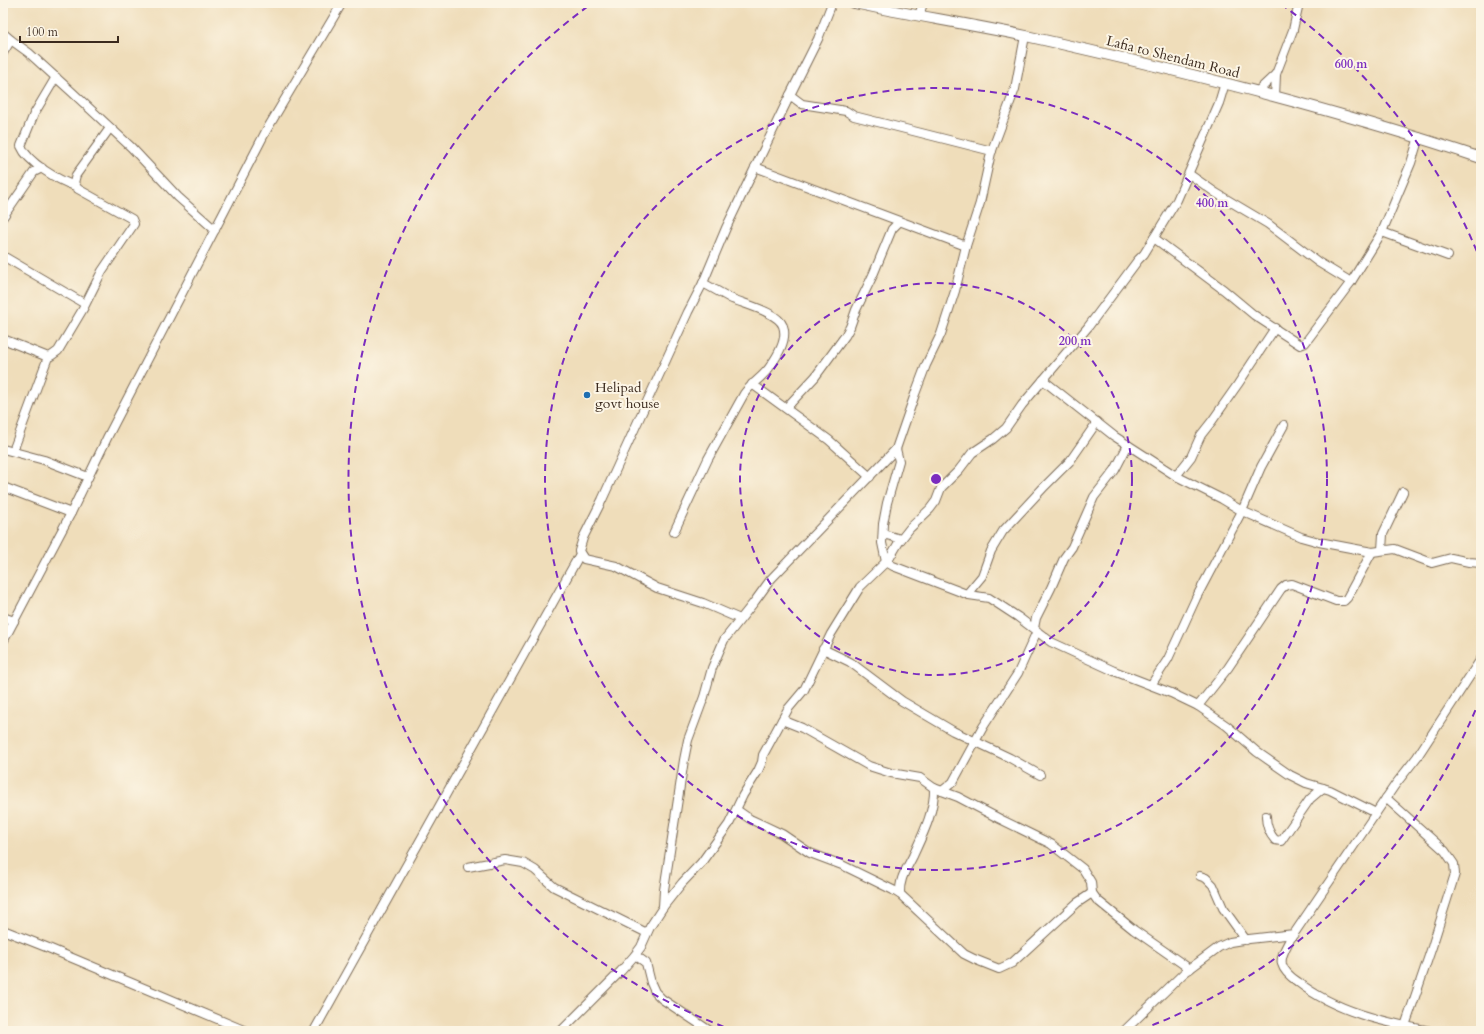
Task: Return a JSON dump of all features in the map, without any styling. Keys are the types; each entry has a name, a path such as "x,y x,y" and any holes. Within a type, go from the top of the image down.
{"main road":[{"name":"Lafia to Shendam Road","path":"854,3 1025,36 1226,83 1419,137 1481,158"}],"street":[{"path":"3,642 71,513 88,477 266,131 342,3"},
{"path":"740,619 657,588 616,566 584,559 580,554 579,548 688,312 703,283 726,228 818,39 832,3"},
{"path":"919,16 924,3"},
{"path":"1276,97 1276,74 1293,30 1299,3"},
{"path":"3,33 56,77 110,128 178,197 215,230"},
{"path":"662,907 688,740 704,697 712,668 724,640 771,579 896,449 926,365 941,334 955,291 966,246 980,203 992,151 1015,89 1025,36"},
{"path":"3,53 11,40"},
{"path":"1257,92 1276,74"},
{"path":"13,451 48,357 58,351 102,271 134,222 132,219 78,190 74,186 65,183 35,163 23,151 21,146 22,142 34,114 56,77"},
{"path":"561,1031 621,972 635,955 662,907 701,863 729,824 743,795 758,771 762,762 762,755 788,710 804,690 831,634 860,586 886,562 910,528 936,502 941,488 959,470 972,453 1006,428 1022,405 1088,327 1144,254 1177,200 1219,103 1226,83"},
{"path":"790,95 802,104 846,111 854,116 992,151"},
{"path":"74,186 76,175 110,128"},
{"path":"1154,238 1254,315 1296,343 1303,344 1351,282 1382,232 1411,162 1419,137"},
{"path":"3,217 34,172 35,163"},
{"path":"755,167 966,246"},
{"path":"34,172 42,168"},
{"path":"1189,174 1216,193 1268,224 1318,262 1351,282"},
{"path":"888,218 892,229"},
{"path":"786,408 814,377 850,327 892,229 899,222"},
{"path":"1382,232 1448,256"},
{"path":"3,256 85,304"},
{"path":"674,532 708,459 744,394 770,367 779,353 784,332 782,324 774,317 730,298 703,283"},
{"path":"1176,476 1190,457 1201,435 1238,384 1275,328"},
{"path":"3,339 48,357"},
{"path":"1043,380 1114,436 1176,476 1222,499 1242,511 1301,537 1372,552 1395,549 1432,562 1451,558 1481,563"},
{"path":"752,384 829,440 870,476"},
{"path":"967,594 982,576 991,551 1003,531 1042,488 1070,461 1097,422"},
{"path":"1151,685 1168,659 1196,598 1242,511 1261,467 1284,425"},
{"path":"951,794 952,782 974,741 1018,673 1036,630 1036,618 1064,558 1072,547 1094,497 1115,470 1128,445"},
{"path":"3,449 44,460 88,477"},
{"path":"896,449 899,461 887,503 882,543 886,562 967,594 985,597 992,600 1052,642 1114,671 1151,685 1198,706 1227,726 1280,768 1306,783 1330,790 1376,813"},
{"path":"3,487 71,513"},
{"path":"1382,550 1384,530 1403,492"},
{"path":"883,534 901,539"},
{"path":"1198,706 1228,668 1281,589 1286,585 1292,584 1336,601 1344,601 1346,600 1372,552"},
{"path":"314,1031 580,554"},
{"path":"3,617 14,621"},
{"path":"823,649 850,662 902,701 953,731 1040,774"},
{"path":"1430,1031 1365,1016 1341,1007 1316,995 1293,978 1283,967 1282,962 1284,952 1294,934 1386,798 1417,757 1450,704 1481,659"},
{"path":"782,720 802,728 869,766 891,773 920,778 939,790 951,794 1055,846 1080,865 1091,882 1092,893 1097,900 1134,930 1190,969"},
{"path":"900,894 899,884 918,844 934,799 939,790 952,782"},
{"path":"1306,783 1310,799"},
{"path":"1266,816 1267,828 1270,833 1275,840 1281,841 1288,833 1310,799 1323,788"},
{"path":"1386,798 1445,851 1454,864 1455,874 1405,1026"},
{"path":"737,810 750,819 782,834 810,853 842,865 900,894 964,954 999,969 1012,964 1077,903 1092,893"},
{"path":"468,867 505,860 523,863 536,870 554,887 647,933"},
{"path":"1200,876 1206,878 1213,885 1223,908 1246,940"},
{"path":"890,888 899,884"},
{"path":"3,930 46,946 246,1031"},
{"path":"1124,1031 1158,996 1218,947 1230,942 1294,934"},
{"path":"635,955 646,963 655,992 662,999 710,1031"}],"place":[{"name":"Helipad govt house","path":"587,395"}]}
